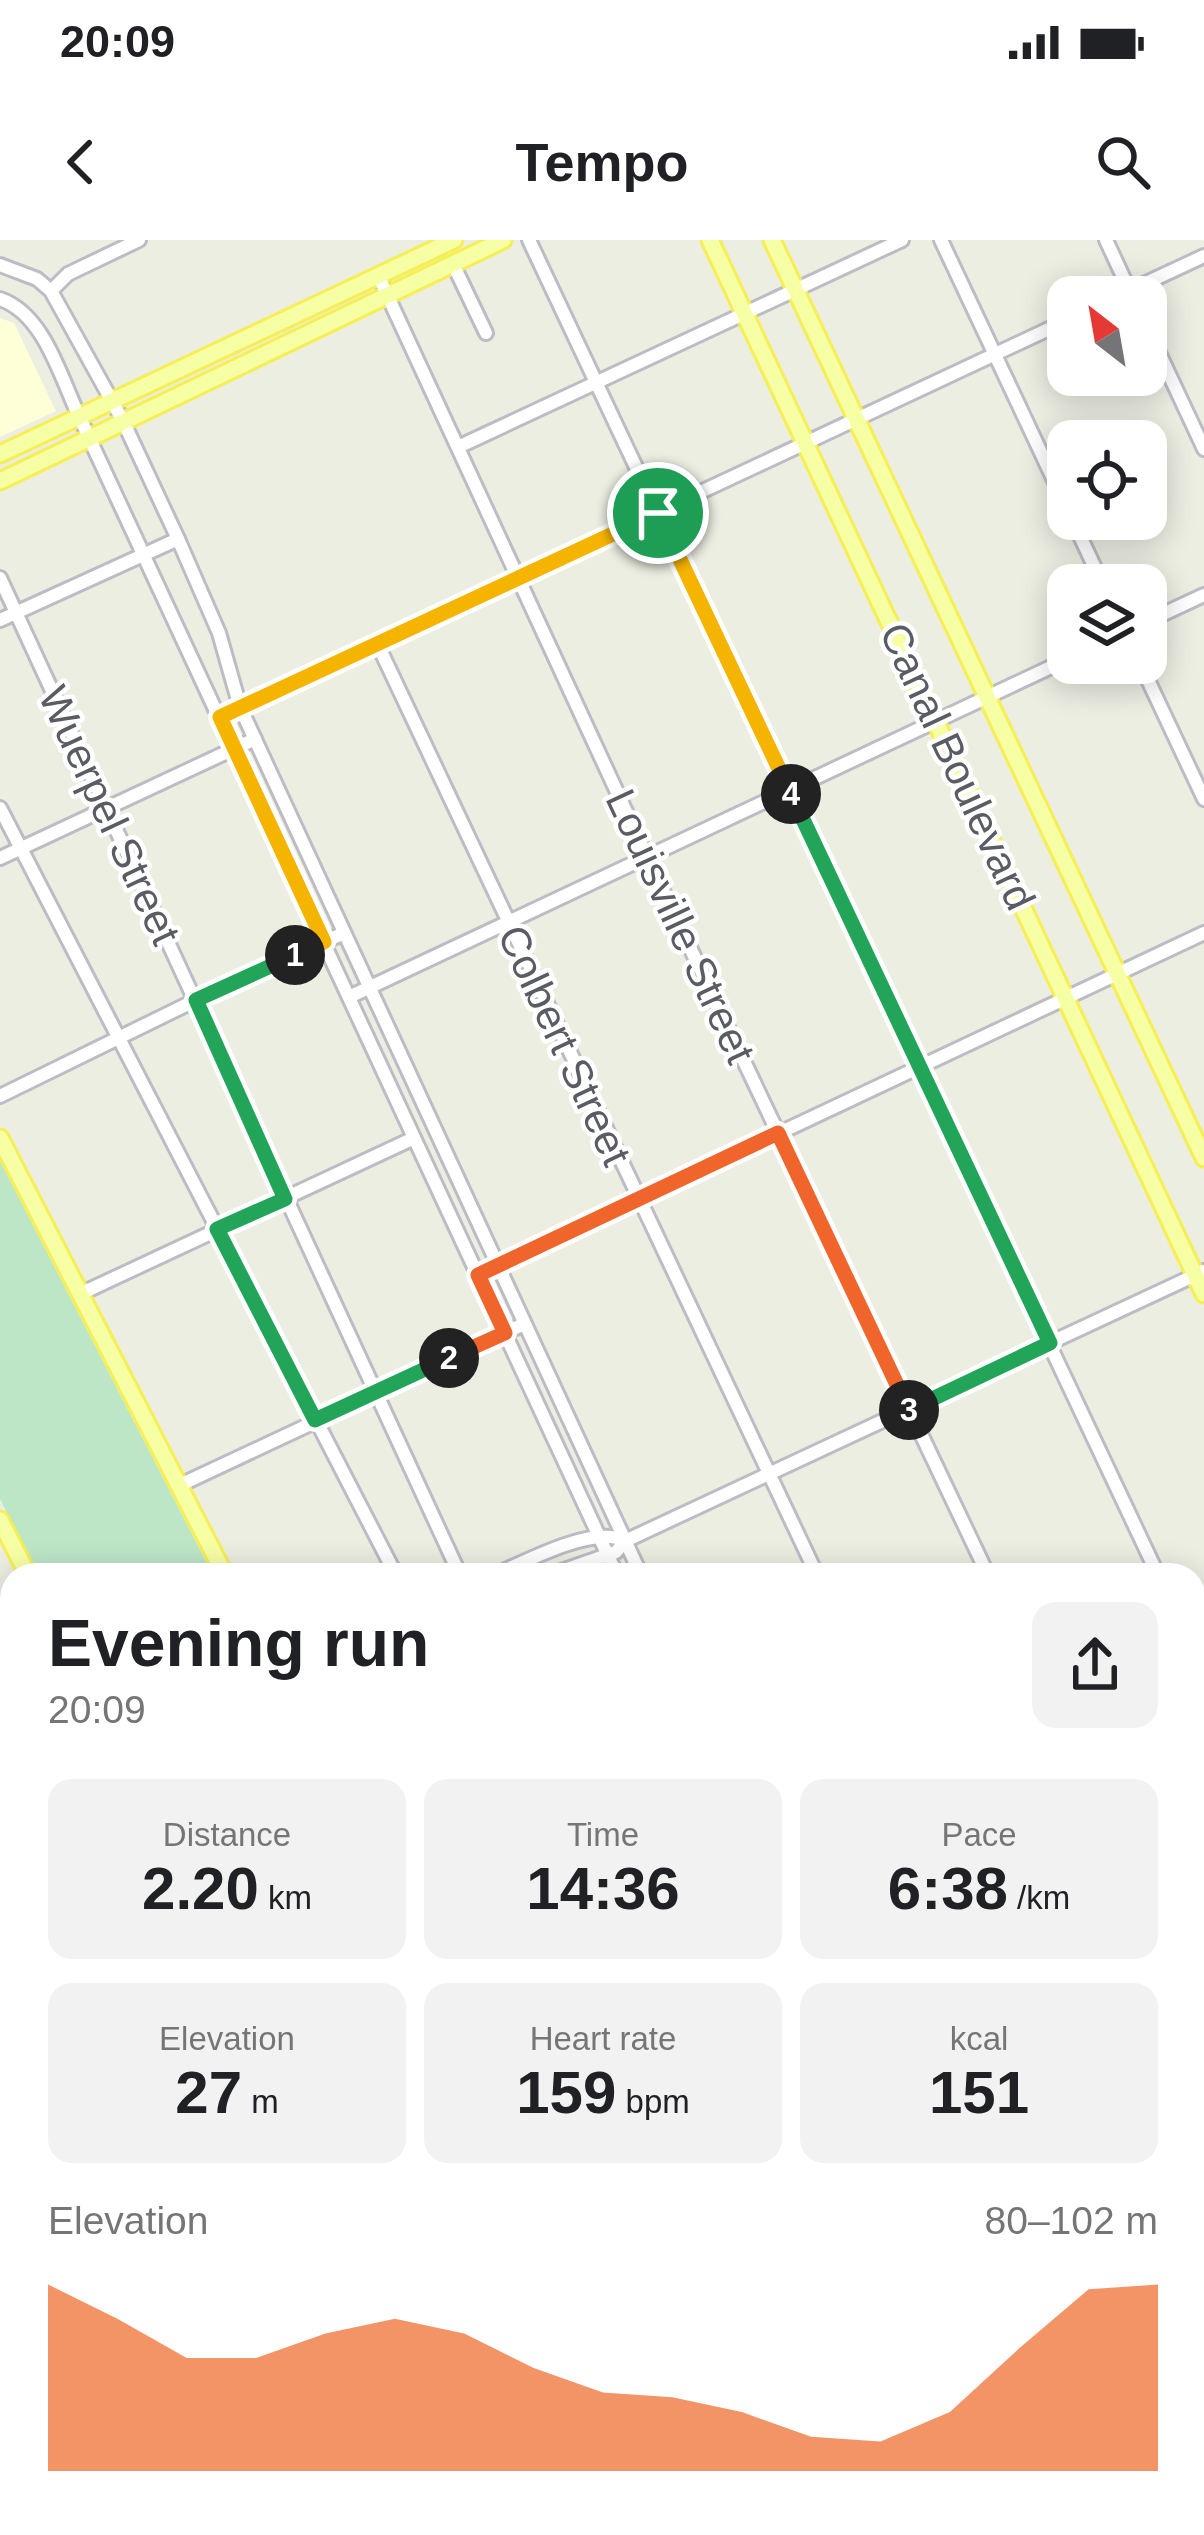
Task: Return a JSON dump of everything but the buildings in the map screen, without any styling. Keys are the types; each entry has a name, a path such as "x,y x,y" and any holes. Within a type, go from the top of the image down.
{"main road":[{"path":"0,454 454,240"},
{"path":"0,481 503,240"},
{"name":"Canal Boulevard","path":"710,240 1200,1273 1204,1294"},
{"name":"Canal Boulevard","path":"772,240 1204,1158"},
{"path":"428,252 445,268"},
{"path":"0,1138 219,1563"},
{"path":"0,1520 22,1563"}],"street":[{"path":"51,291 68,274 140,240"},
{"path":"529,240 1152,1563"},
{"path":"458,447 902,240"},
{"path":"941,240 1047,465"},
{"path":"1106,240 1119,276"},
{"path":"1164,276 1204,256"},
{"path":"0,265 37,279 51,291 123,422 219,633 240,707 635,1563"},
{"path":"445,268 486,332"},
{"name":"Louisville Street","path":"378,275 647,857 982,1563"},
{"path":"0,299 16,304 32,319 79,416 612,1563"},
{"path":"220,717 1047,330"},
{"path":"1167,371 1204,449"},
{"path":"0,620 178,539"},
{"name":"Wuerpel Street","path":"0,578 454,1563"},
{"path":"1167,612 1204,595"},
{"name":"Colbert Street","path":"377,643 811,1563"},
{"path":"349,997 1047,669"},
{"path":"1150,684 1204,799"},
{"path":"0,858 255,739"},
{"path":"0,808 389,1563"},
{"path":"0,1096 344,933"},
{"path":"478,1275 1204,933"},
{"path":"80,1294 414,1138"},
{"path":"585,1563 1200,1273"},
{"path":"178,1486 524,1324"},
{"path":"524,1563 610,1534 625,1541"}],"shaded area":[{"path":"0,318 14,323 56,411 0,437"},
{"path":"0,1161 207,1563 33,1563 0,1499"}],"route":[{"path":"658,513 1050,1343 908,1410 778,1133 478,1275 505,1333 315,1420 217,1229 285,1199 196,1000 324,942 220,717 658,513"}]}
